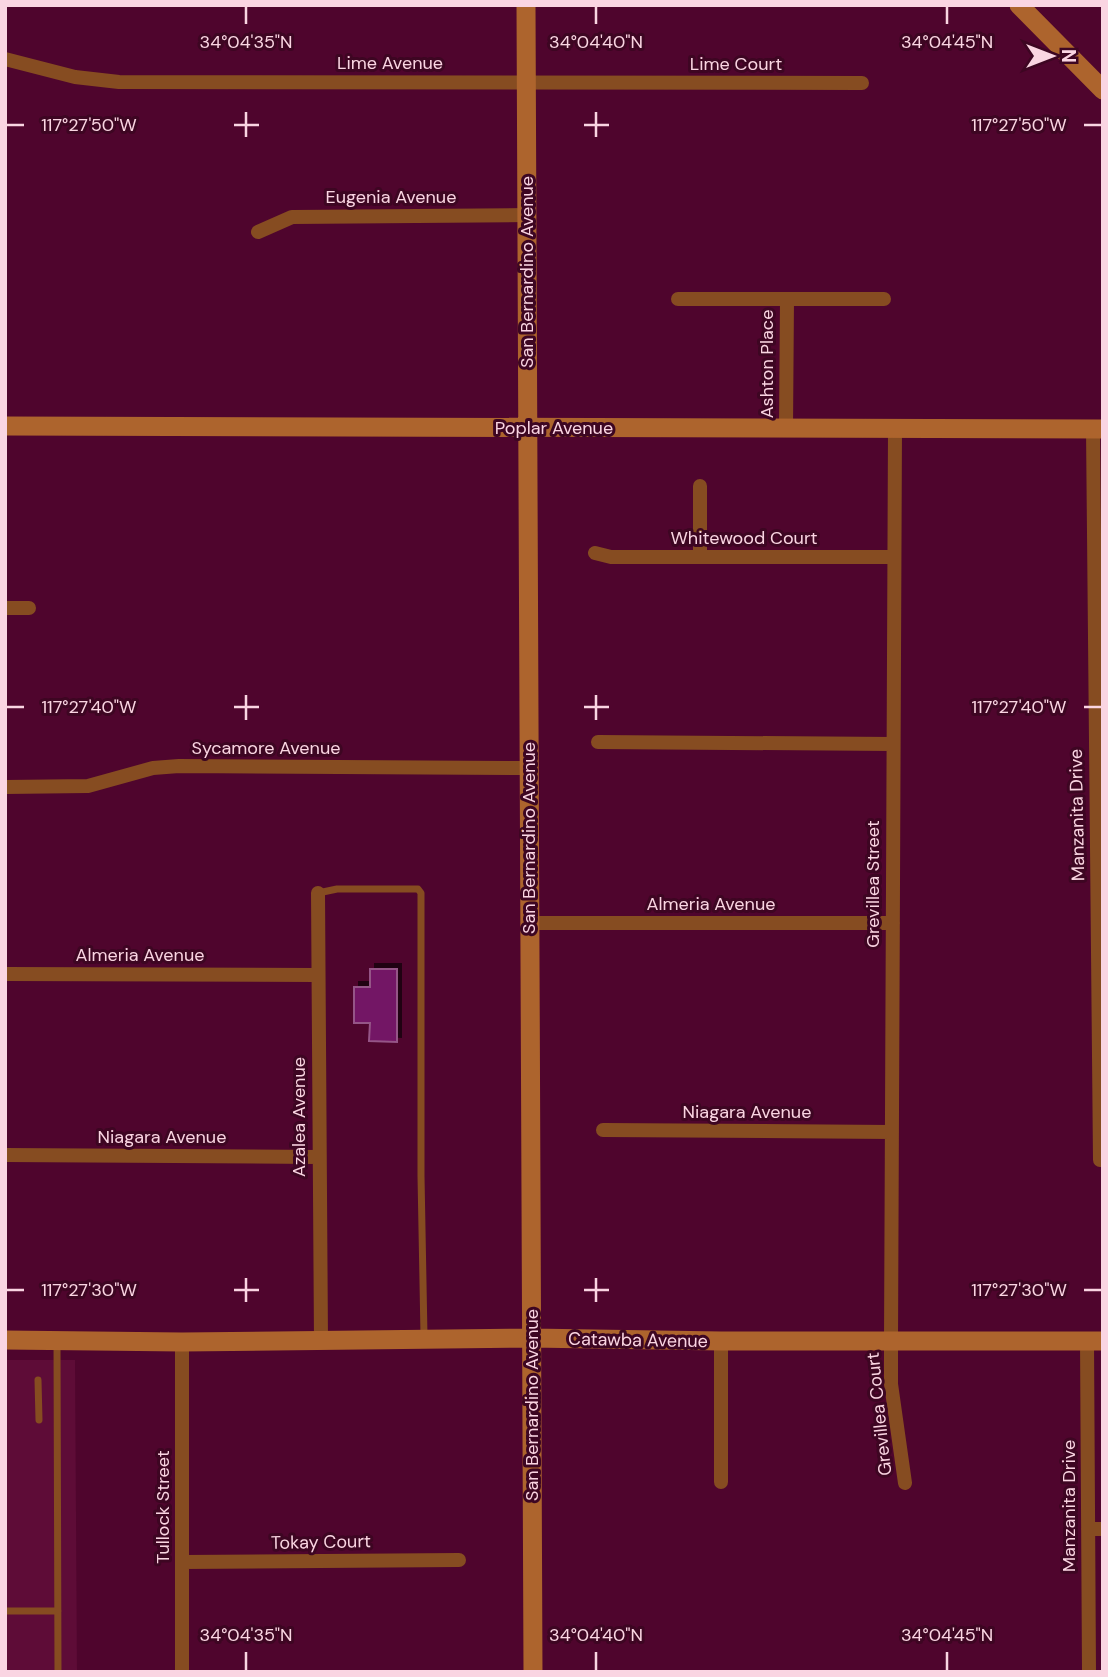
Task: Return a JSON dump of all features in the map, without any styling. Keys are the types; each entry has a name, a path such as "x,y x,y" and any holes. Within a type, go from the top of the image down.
{"street":[{"name":"San Bernardino Avenue","path":"526,5 533,1672"},
{"path":"1018,5 1103,90"},
{"name":"Lime Avenue","path":"5,59 97,81 526,82"},
{"name":"Lime Court","path":"526,82 862,83"},
{"name":"Eugenia Avenue","path":"258,232 292,217 526,215"},
{"name":"Ashton Place","path":"678,299 884,299"},
{"name":"Ashton Place","path":"786,428 787,300"},
{"name":"Poplar Avenue","path":"5,426 1098,429"},
{"name":"Grevillea Street","path":"891,1341 895,428"},
{"name":"Manzanita Drive","path":"1098,429 1101,1160"},
{"path":"700,486 700,556"},
{"name":"Whitewood Court","path":"595,553 611,557 894,557"},
{"path":"5,608 29,608"},
{"path":"598,742 893,744"},
{"name":"Sycamore Avenue","path":"5,788 88,786 153,768 179,766 530,768"},
{"name":"Azalea Avenue","path":"318,892 321,1341"},
{"name":"Almeria Avenue","path":"529,923 892,923"},
{"name":"Almeria Avenue","path":"5,974 317,975"},
{"name":"Niagara Avenue","path":"603,1130 891,1132"},
{"name":"Niagara Avenue","path":"5,1155 319,1157"},
{"name":"Catawba Avenue","path":"5,1340 181,1342 531,1338 1095,1341"},
{"path":"721,1341 721,1482"},
{"name":"Grevillea Court","path":"891,1341 891,1384 905,1483"},
{"name":"Manzanita Drive","path":"1089,1672 1095,1529 1095,1341"},
{"name":"Tullock Street","path":"181,1342 183,1672"},
{"name":"Tokay Court","path":"183,1562 459,1560"}],"lane":[{"path":"318,892 337,889 418,889 421,893 421,1176 425,1340"},
{"path":"57,1341 58,1672"},
{"path":"38,1380 39,1420"},
{"path":"5,1611 58,1611"}],"shaded area":[{"path":"5,1360 75,1360 77,1672 5,1672"}],"building":[{"path":"370,969 397,969 397,1042 369,1041 370,1023 354,1023 354,987 370,987"}]}
